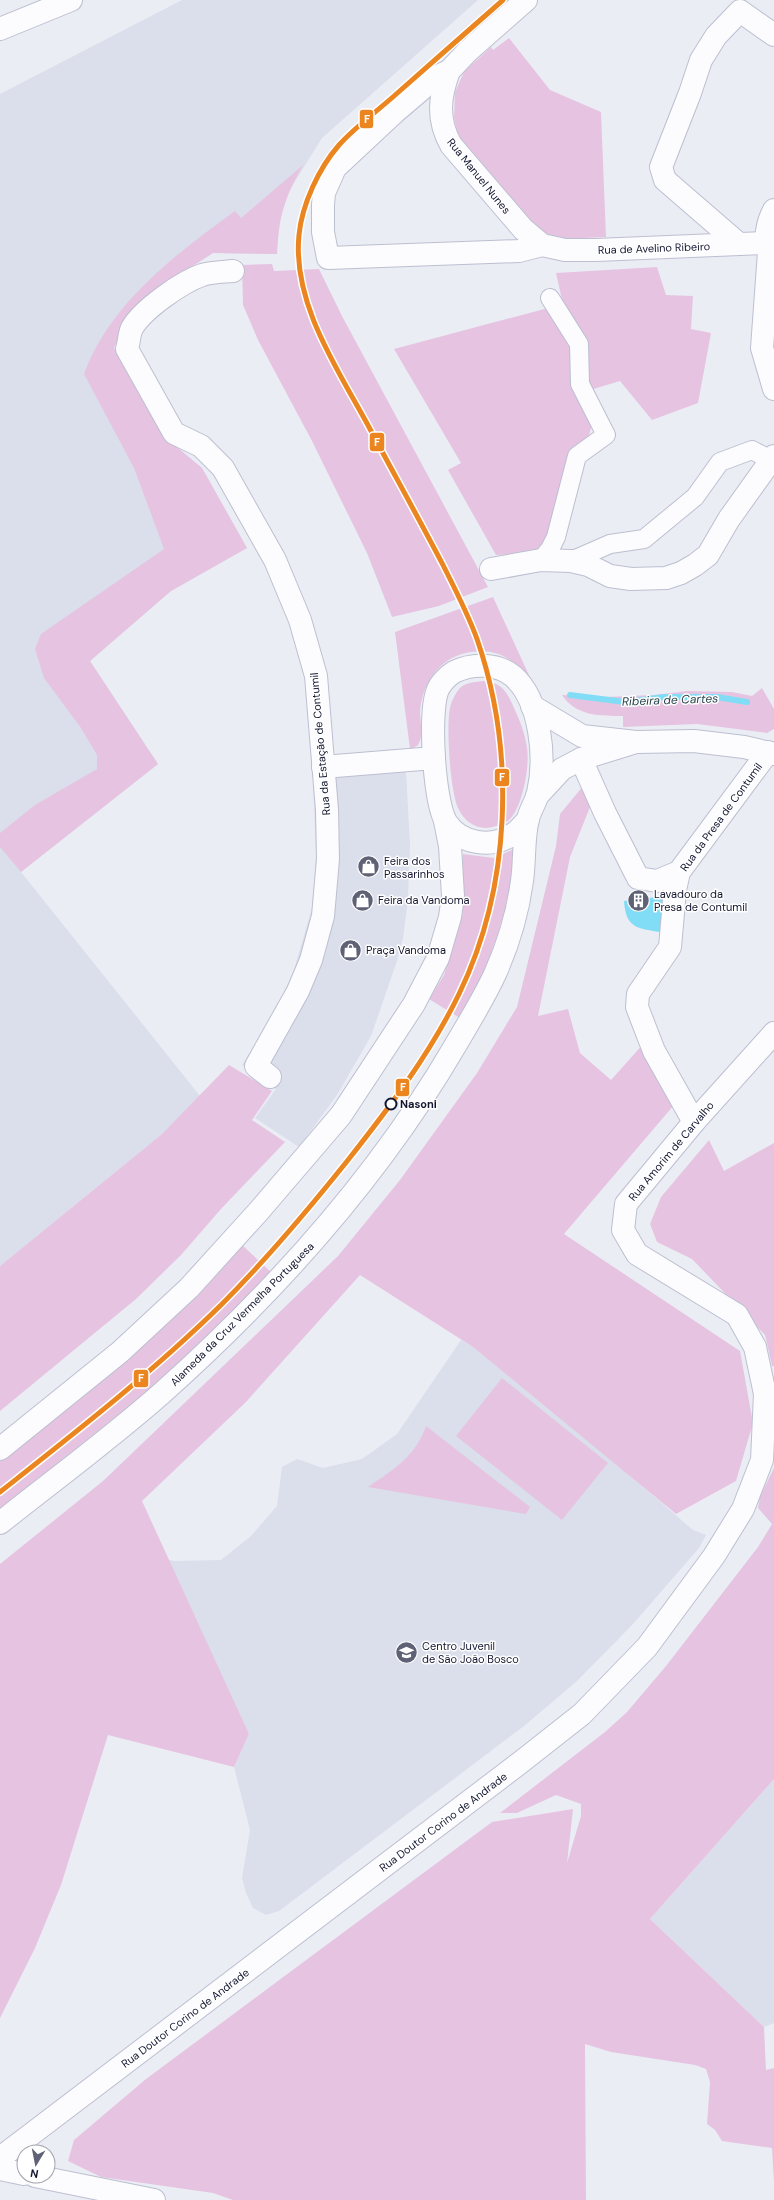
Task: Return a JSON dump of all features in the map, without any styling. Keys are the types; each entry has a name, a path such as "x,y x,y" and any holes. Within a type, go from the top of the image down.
{"street":[{"path":"0,29 71,0"},
{"path":"526,0 468,51 449,71 436,77 402,105 335,168 327,184 322,205 328,258 519,251 542,245"},
{"path":"739,244 665,180 661,167 690,93 701,60 716,36 740,11 774,35"},
{"name":"Rua Manuel Nunes","path":"449,71 442,90 443,130 452,145 523,229 542,245"},
{"path":"774,210 770,217 766,243 769,252 762,348 774,389"},
{"name":"Rua de Avelino Ribeiro","path":"542,245 565,250 596,250 766,243"},
{"name":"Rua da Estação de Contumil","path":"233,271 203,274 184,284 158,302 140,317 132,329 127,349 174,433 201,446 223,468 275,560 300,620 316,676 328,859 323,916 311,960 298,991 256,1066 270,1077"},
{"path":"540,560 550,549 556,537 577,456 606,435 580,384 580,344 550,298"},
{"path":"490,569 540,560 571,561 588,565 610,576 631,579 666,578 681,573 708,555 729,519 759,480 773,458 752,450 720,462 695,497 644,539 610,544 571,561"},
{"path":"0,1449 120,1352 189,1288 258,1212 341,1115 414,1004 438,958 450,917 453,896 450,846 440,802 434,758 434,707 437,688 452,674 470,666 491,666 509,673 524,687 532,706 541,738 541,775 537,796 528,820 514,834 490,842 475,842 456,835 444,819"},
{"path":"532,706 582,736 636,742 694,741 771,753"},
{"path":"537,796 562,769 581,759 636,742"},
{"name":"Rua da Presa de Contumil","path":"694,1122 654,1051 637,1007 638,994 670,947 675,890 679,872 771,753"},
{"path":"323,767 434,758"},
{"path":"581,759 605,813 638,878 657,881 679,872"},
{"name":"Alameda da Cruz Vermelha Portuguesa","path":"0,1523 159,1396 211,1348 308,1249 393,1144 430,1091 496,973 518,904 528,820"},
{"name":"Rua Amorim de Carvalho","path":"769,1392 755,1347 737,1315 637,1254 623,1230 626,1204 694,1122 774,1033"},
{"name":"Rua Doutor Corino de Andrade","path":"0,2158 509,1772 582,1714 647,1647 714,1556 743,1509 762,1460 769,1392"},
{"path":"0,2169 16,2172"},
{"path":"56,2180 154,2200"}],"shaded area":[{"path":"182,0 478,0 322,138 289,191 279,222 277,254 213,253 152,292 126,319 114,348 166,438 202,468 247,548 171,591 90,661 158,764 21,872 200,1096 162,1134 0,1266 0,94"},
{"path":"509,38 550,90 601,112 606,237 558,239 533,227 459,141 454,117 455,92 464,72 491,47 493,50"},
{"path":"303,165 291,188 281,218 277,254 213,253 152,292 126,319 114,348 166,438 202,468 247,548 171,591 90,661 158,764 21,872 0,847 0,833 35,805 97,769 97,755 81,728 44,678 35,649 41,634 164,549 134,468 84,374 96,348 110,325 147,282 190,245 235,211 241,218"},
{"path":"272,264 274,271 319,269 342,316 488,587 439,606 392,617 367,553 312,441 258,340 243,305 242,265"},
{"path":"657,267 666,295 693,296 691,329 711,333 698,403 652,420 620,381 587,391 593,421 559,524 533,554 496,555 448,470 461,463 394,349 563,304 556,273"},
{"path":"493,597 539,697 519,669 504,657 495,653 484,651 460,654 442,665 429,681 420,712 420,741 417,746 410,749 395,632"},
{"path":"484,681 499,686 509,697 522,727 528,755 525,784 515,812 506,822 496,826 481,828 473,825 463,816 455,799 451,773 448,729 453,698 461,687 474,682"},
{"path":"762,688 774,709 774,729 767,733 697,724 623,727 623,716 605,716 581,711 568,702 562,695 604,697 655,695 687,691 732,692 752,696"},
{"name":"Praça Vandoma","path":"406,772 410,845 408,899 403,938 397,961 371,1036 337,1095 299,1147 255,1118 276,1089 242,1065 272,1018 293,973 312,908 316,856 313,779"},
{"path":"584,785 592,802 570,857 538,1016 568,1009 580,1053 611,1080 645,1042 674,1105 564,1234 740,1351 753,1423 736,1481 676,1514 473,1347 360,1275 246,1402 142,1501 249,1734 234,1767 108,1735 61,1885 35,1948 0,2018 0,1564 103,1481 338,1256 400,1180 477,1073 517,1007 556,846 560,814"},
{"path":"514,849 508,894 497,937 463,1020 429,999 444,975 463,913 463,854 494,858"},
{"path":"229,1065 272,1091 252,1120 285,1142 221,1209 181,1255 136,1299 0,1411 0,1266 162,1134"},
{"path":"709,1140 724,1171 774,1143 774,1366 772,1366 765,1335 692,1259 657,1242 650,1224 661,1197"},
{"path":"240,1243 272,1273 163,1379 0,1509 0,1460 127,1357"},
{"name":"Centro Juvenil de São João Bosco","path":"461,1340 473,1347 615,1463 693,1530 706,1535 699,1548 633,1624 577,1681 524,1726 279,1911 266,1915 253,1908 246,1893 242,1878 250,1830 234,1767 249,1734 162,1559 175,1561 221,1560 251,1536 277,1506 282,1467 297,1459 323,1468 362,1459 397,1434"},
{"path":"502,1378 608,1463 562,1520 456,1436"},
{"path":"426,1426 530,1507 526,1514 368,1487 395,1468 410,1454 422,1437"},
{"path":"774,1468 774,1779 650,1919 764,2027 766,2070 774,2068 774,2182 772,2148 722,2141 715,2130 707,2124 710,2082 706,2069 695,2065 611,2052 585,2044 586,2200 233,2200 213,2193 101,2177 68,2161 74,2140 146,2079 492,1822 573,1809 567,1863 581,1816 581,1804 556,1795 517,1813 500,1813 605,1732 627,1712 666,1666 758,1547 772,1524 758,1508 760,1496"},
{"path":"774,1779 774,2023 764,2027 650,1919"}],"water":[{"path":"665,896 665,933 642,929 631,923 625,911 624,901"}],"waterway":[{"name":"Ribeira de Cartes","path":"570,695 625,702 664,697 717,697 747,702"}],"transit line":[{"name":"F","path":"0,1492 114,1401 169,1354 222,1304 271,1252 348,1160 379,1121 408,1080 448,1016 476,953 489,909 498,864 502,819 502,773 498,727 490,682 477,639 457,592 320,336 310,311 303,286 299,261 299,235 304,211 318,175 345,138 503,0"}],"place":[{"name":"Feira dos Passarinhos","path":"368,867"},
{"name":"Feira da Vandoma","path":"362,900"},
{"name":"Lavadouro da Presa de Contumil","path":"638,900"},
{"name":"Praça Vandoma","path":"350,950"},
{"name":"Nasoni","path":"391,1104"},
{"name":"Centro Juvenil de São João Bosco","path":"407,1652"}]}
